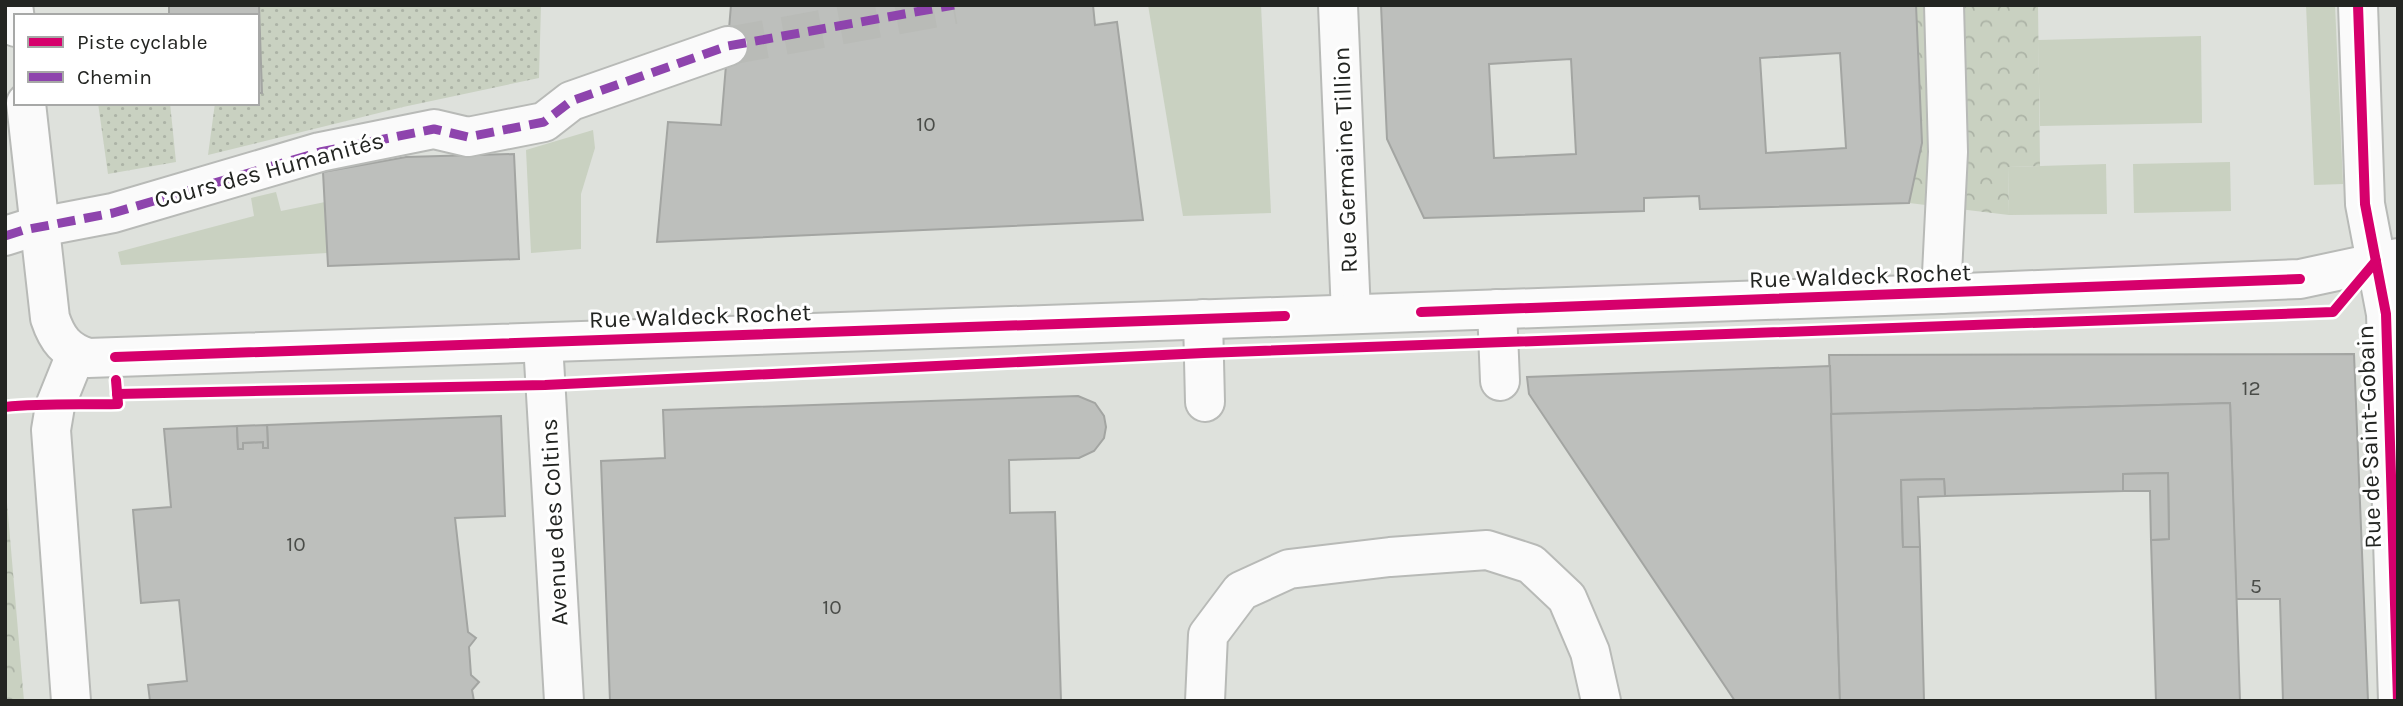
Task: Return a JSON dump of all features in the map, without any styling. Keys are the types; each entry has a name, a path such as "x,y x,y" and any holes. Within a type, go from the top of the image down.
{"street":[{"name":"Rue Germaine Tillion","path":"1338,5 1351,314"},
{"path":"1941,294 1948,152 1944,5"},
{"name":"Rue de Saint-Gobain","path":"2358,5 2365,204 2387,259 2386,314 2398,701"},
{"name":"Cours des Humanités","path":"5,236 113,213 320,152 434,129 468,137 544,122 570,101 728,46"},
{"path":"26,105 50,318 55,334 64,346 76,354 55,405 51,430 71,701"},
{"name":"Rue Waldeck Rochet","path":"76,354 88,358 1941,294 2300,279 2387,259"},
{"path":"1497,309 1500,381"},
{"path":"1203,319 1205,402"},
{"name":"Avenue des Coltins","path":"542,343 564,701"},
{"path":"1205,701 1209,635 1241,591 1289,569 1390,557 1487,550 1531,564 1567,598 1590,652 1601,701"}],"green space":[{"path":"259,5 541,5 539,78 403,107 208,155 215,105 259,105 259,93 262,93"},
{"path":"1148,5 1261,5 1271,213 1183,216"},
{"path":"1916,5 2038,5 2040,166 2008,167 2009,215 1909,203 1922,143"},
{"path":"2306,5 2335,5 2343,184 2314,185"},
{"path":"2201,36 2202,123 2040,126 2038,40"},
{"path":"98,105 170,105 176,162 108,174"},
{"path":"593,130 595,148 581,194 581,249 531,253 526,150"},
{"path":"2230,162 2231,211 2134,213 2133,164"},
{"path":"2106,164 2107,214 2009,215 2008,167"},
{"path":"276,192 281,211 325,202 327,253 121,265 118,252 254,216 251,198"},
{"path":"5,479 24,701 5,701"}],"building":[{"path":"169,5 259,5 262,93 259,93 259,14 169,14"},
{"path":"731,5 1093,5 1095,25 1117,22 1143,220 657,242 668,122 721,125"},
{"path":"1381,5 1916,5 1922,143 1909,203 1700,209 1699,196 1644,198 1644,211 1424,218 1387,139","holes":["1840,53 1846,148 1766,153 1760,58","1571,59 1576,154 1494,158 1489,64"]},
{"path":"514,154 519,259 328,266 323,172 406,157"},
{"path":"2354,354 2368,701 2283,701 2280,599 2236,599 2230,403 1831,414 1829,355"},
{"path":"1830,366 1840,701 1735,701 1529,394 1527,377"},
{"path":"1078,396 1095,403 1104,416 1104,438 1094,451 1079,458 1009,460 1010,513 1055,512 1061,701 610,701 601,461 665,458 663,410"},
{"path":"2230,403 2240,701 2156,701 2151,540 2169,539 2168,473 2123,474 2123,491 1945,496 1944,479 1901,480 1903,547 1920,547 1924,701 1840,701 1831,414"},
{"path":"501,416 505,516 455,518 468,632 476,638 469,647 471,675 479,682 472,690 474,701 150,701 148,685 187,681 179,600 141,603 133,510 171,507 164,429 237,426 238,449 243,449 243,443 263,442 263,448 268,448 267,425"},
{"path":"267,425 268,448 263,448 263,442 243,443 243,449 238,449 237,426"},
{"path":"2168,473 2169,539 2151,540 2150,491 2123,491 2123,474"},
{"path":"1944,479 1945,496 1918,497 1920,547 1903,547 1901,480"}],"tunnel":[{"path":"728,46 954,5"}],"marked path":[{"path":"5,236 113,213 320,152 434,129 468,137 544,122 571,101 728,46 954,5"}],"cycle path":[{"path":"2358,5 2365,204 2386,314 2398,701"},
{"path":"117,394 545,385 1204,353 2333,312 2376,261"},
{"path":"1421,312 2300,279"},
{"path":"115,357 1285,316"},
{"path":"5,407 118,404 116,380"}]}
